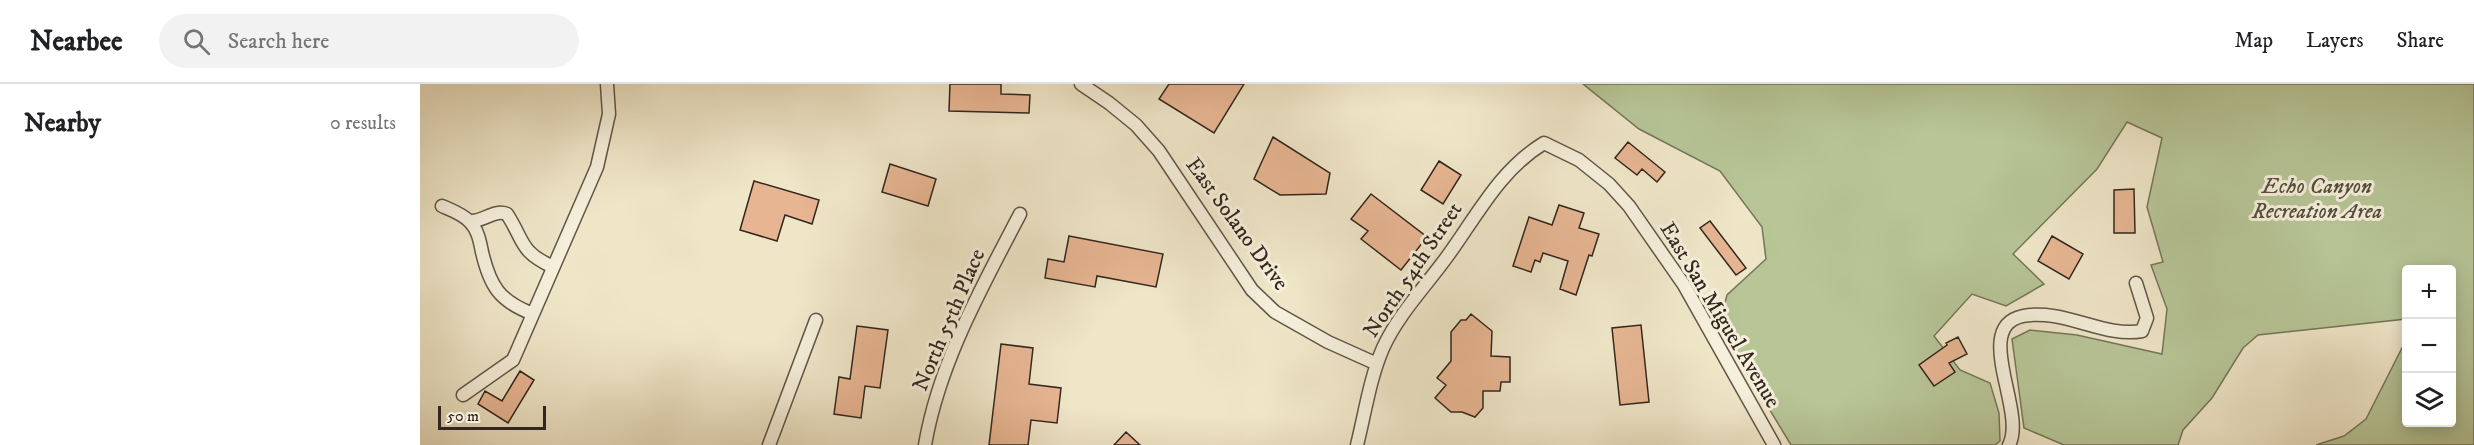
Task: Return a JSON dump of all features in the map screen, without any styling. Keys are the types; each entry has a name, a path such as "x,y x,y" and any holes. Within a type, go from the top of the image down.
{"street":[{"path":"463,395 513,360 597,166 609,114 607,84"},
{"name":"East Solano Drive","path":"1081,84 1136,125 1159,151 1252,290 1275,312 1328,342 1377,364"},
{"name":"North 54th Street","path":"1357,445 1377,364 1384,345 1403,314 1450,253 1494,188 1525,155 1544,144"},
{"name":"East San Miguel Avenue","path":"1544,144 1579,160 1609,184 1629,206 1684,285 1774,445"},
{"path":"442,206 461,214 470,221 475,229 495,288 511,305 533,314"},
{"path":"470,221 476,222 496,213 507,214 529,253 553,267"},
{"name":"North 55th Place","path":"925,445 929,424 948,365 980,290 1020,214"},
{"path":"2009,445 2013,438 2013,421 1999,346 2003,328 2009,321 2024,316 2041,316 2081,322 2126,334 2142,331 2147,318 2136,283"},
{"path":"769,445 816,320"}],"green space":[{"name":"Echo Canyon Recreation Area","path":"1583,84 2474,84 2474,445 2316,445 2344,436 2366,419 2402,348 2402,427 2456,427 2456,265 2402,265 2402,319 2258,335 2243,348 2212,398 2183,430 2178,445 2064,445 2024,428 2012,339 2030,330 2077,335 2162,354 2167,309 2151,265 2163,262 2147,207 2162,138 2127,122 2097,169 2013,254 2044,284 2006,306 1972,294 1934,336 1960,370 1990,383 1999,413 2000,441 1995,445 1791,445 1719,326 1727,295 1766,259 1762,227 1720,171 1639,129"}],"building":[{"path":"950,84 1001,84 1001,94 1030,95 1029,113 949,111"},
{"path":"1169,84 1244,84 1214,133 1159,99"},
{"path":"1273,137 1330,173 1326,194 1280,195 1254,179"},
{"path":"1628,142 1665,172 1657,182 1642,169 1637,175 1615,158"},
{"path":"1439,161 1461,175 1443,204 1421,190"},
{"path":"890,164 936,179 928,206 882,192"},
{"path":"754,181 819,200 812,224 785,215 777,241 740,230"},
{"path":"2134,189 2135,233 2114,233 2114,190"},
{"path":"1371,194 1427,237 1401,270 1361,239 1368,231 1351,219"},
{"path":"1559,205 1584,213 1579,228 1599,234 1592,256 1589,255 1576,295 1560,289 1568,261 1543,253 1540,262 1535,260 1531,272 1513,266 1529,217 1552,225"},
{"path":"1710,221 1746,268 1736,275 1700,228"},
{"path":"1069,236 1163,254 1156,287 1097,276 1095,287 1045,278 1048,259 1064,262"},
{"path":"2052,236 2083,254 2069,279 2038,261"},
{"path":"1471,314 1492,331 1491,356 1510,357 1510,382 1501,382 1500,391 1483,391 1483,408 1475,417 1462,412 1451,412 1435,398 1446,385 1437,378 1451,361 1451,332 1461,320 1466,320"},
{"path":"1641,325 1649,402 1620,405 1612,328"},
{"path":"857,326 888,330 880,388 865,386 861,418 834,414 839,377 850,379"},
{"path":"1958,337 1967,354 1949,363 1955,372 1934,386 1919,365 1947,345 1946,343"},
{"path":"1001,344 1033,348 1029,384 1061,388 1057,423 1031,420 1028,445 989,445"},
{"path":"520,371 534,380 508,423 478,404 485,391 502,401"},
{"path":"1126,432 1140,445 1114,445"}]}
